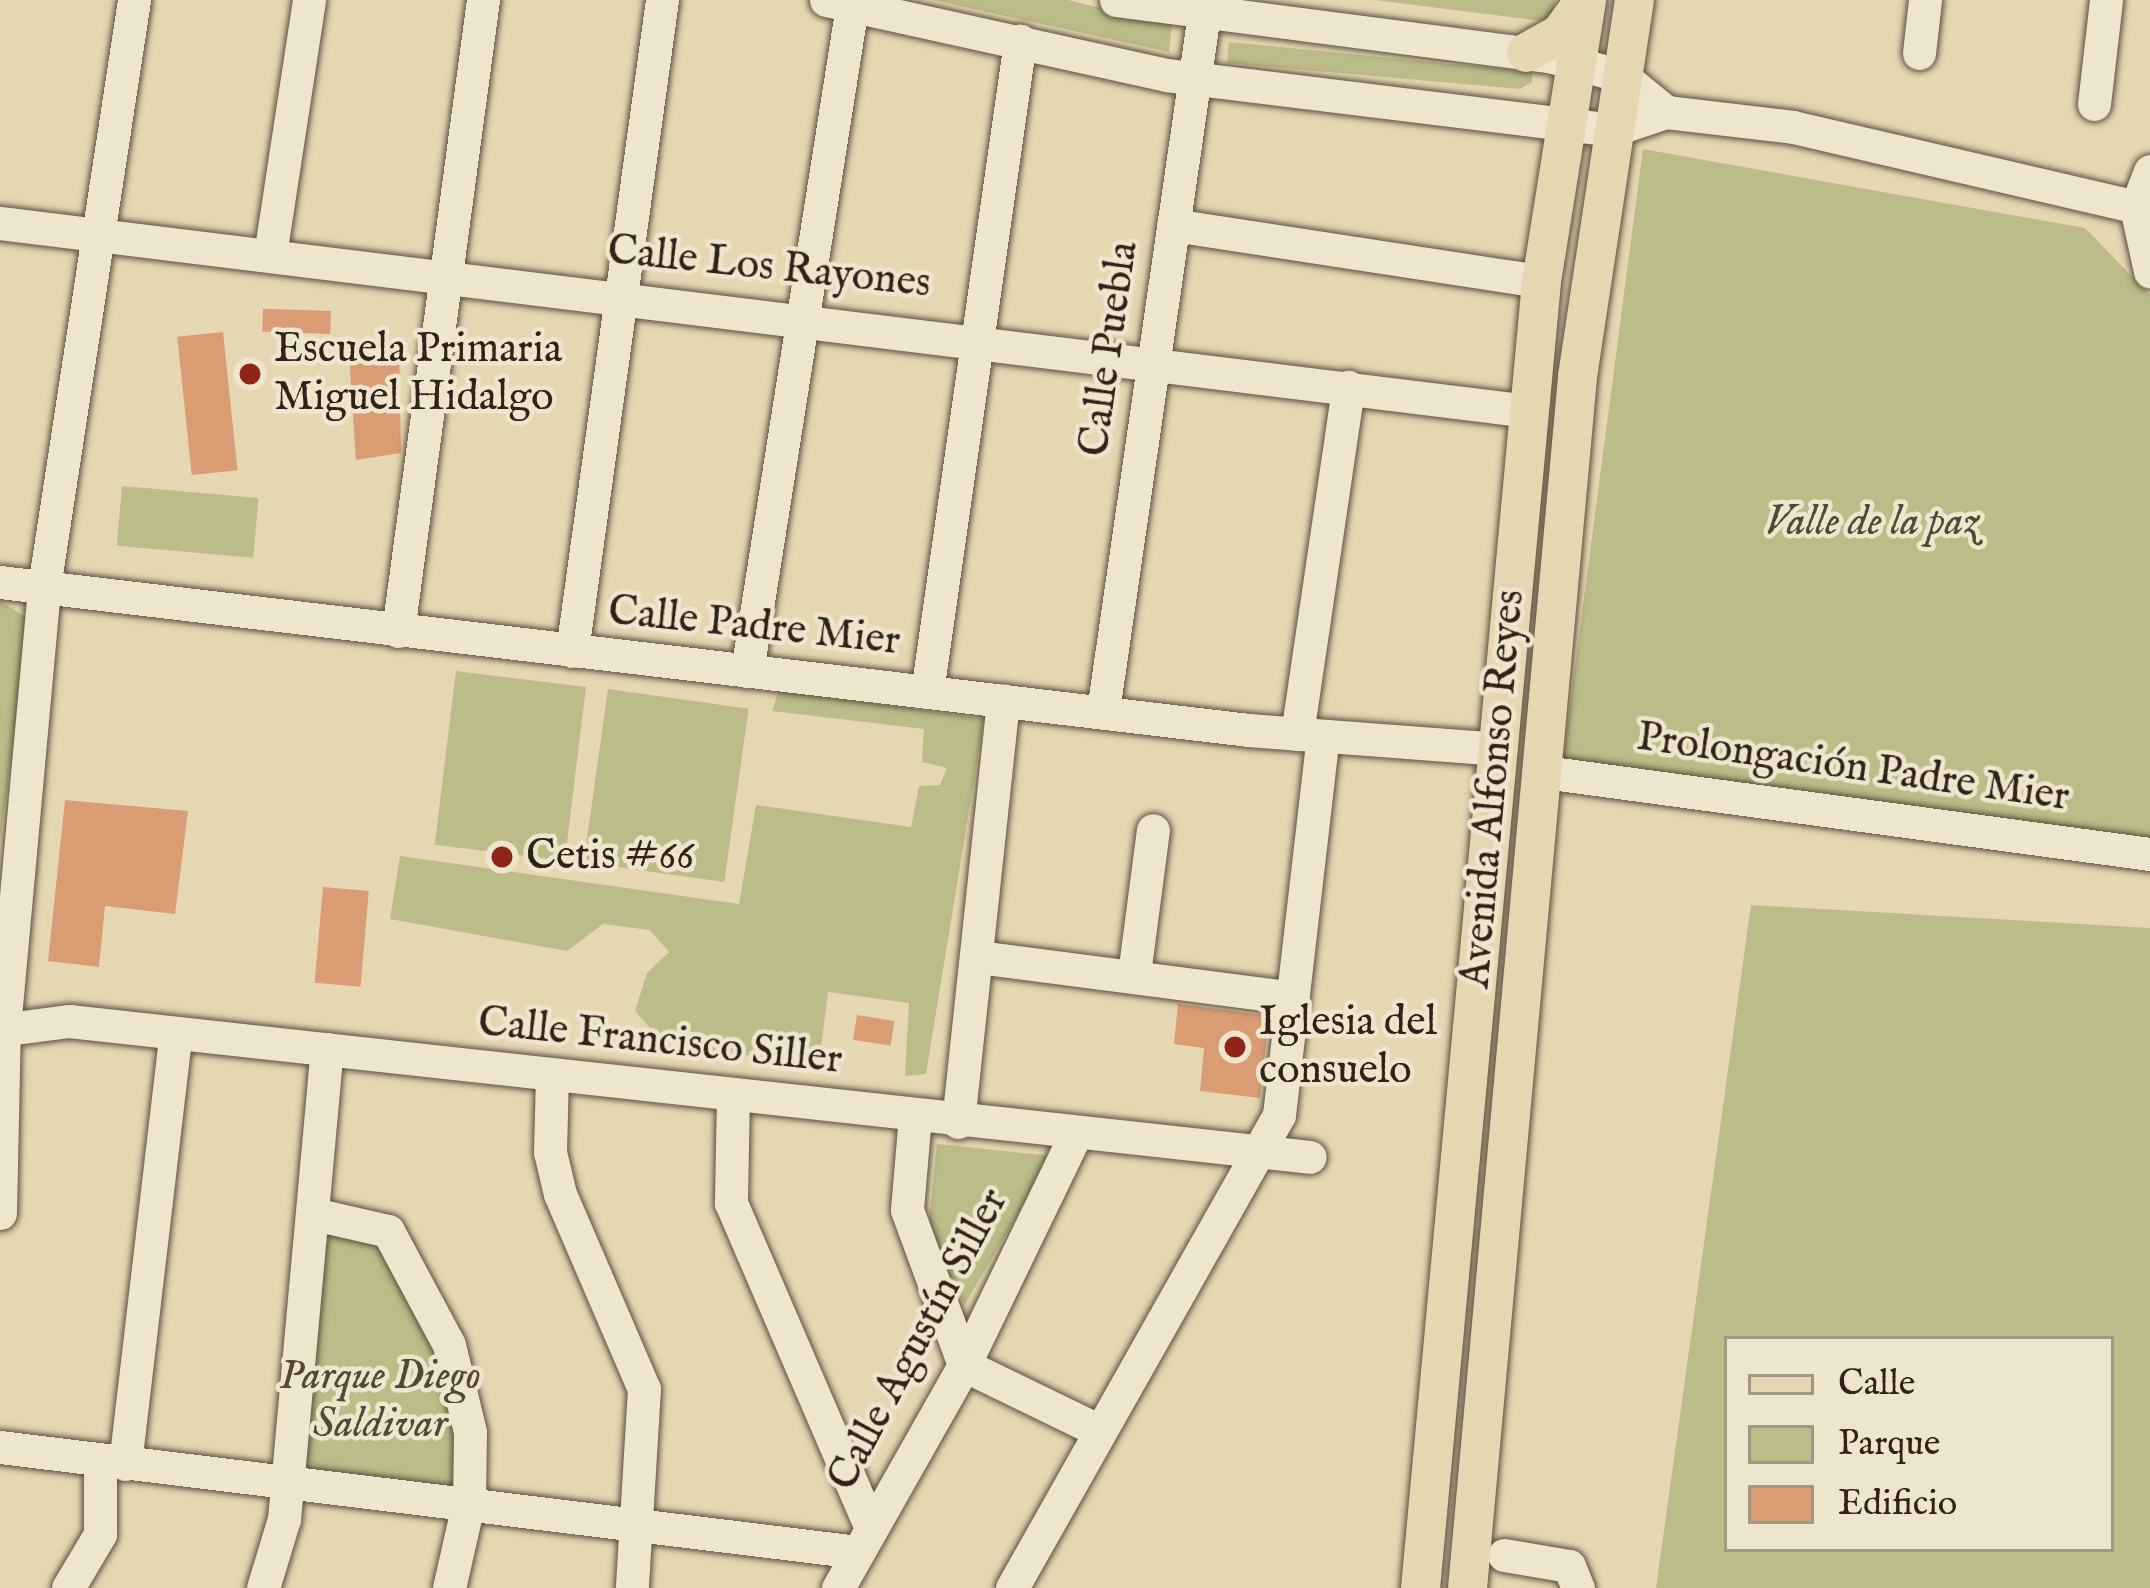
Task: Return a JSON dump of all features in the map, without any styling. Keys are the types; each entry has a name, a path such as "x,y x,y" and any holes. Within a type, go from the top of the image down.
{"main road":[{"path":"1526,52 1562,31 1585,0"},
{"name":"Avenida Alfonso Reyes","path":"1420,1588 1541,281 1585,0"},
{"name":"Avenida Alfonso Reyes","path":"1467,1588 1577,376 1634,0"}],"street":[{"path":"0,1213 2,1029 44,587 134,0"},
{"path":"270,255 309,0"},
{"path":"398,631 483,0"},
{"path":"572,651 662,0"},
{"path":"1116,0 1205,6 1526,52 1622,76 1666,112"},
{"path":"1919,53 1925,0"},
{"path":"2094,104 2106,0"},
{"path":"747,671 802,318 839,3 1196,79 1612,130 1666,112 1916,150 2135,207"},
{"name":"Calle Puebla","path":"1103,711 1205,6"},
{"path":"927,692 1020,41"},
{"path":"2150,170 2135,207 2150,271"},
{"name":"Calle Los Rayones","path":"0,223 979,336 1528,411"},
{"path":"1173,225 1541,281"},
{"path":"1012,1588 1259,1150 1283,1099 1310,735 1348,387"},
{"name":"Calle Padre Mier","path":"0,582 1310,735 1500,748"},
{"path":"958,1121 1003,700"},
{"name":"Prolongación Padre Mier","path":"1544,772 2150,854"},
{"path":"1134,974 1153,830"},
{"path":"2068,842 2099,866 2150,878"},
{"path":"978,957 1292,998"},
{"name":"Calle Francisco Siller","path":"2,1029 69,1022 1310,1157"},
{"path":"68,1588 100,1534 175,1037"},
{"path":"263,1588 278,1556 288,1478 327,1049"},
{"path":"552,1076 550,1152 560,1194 644,1389 643,1522 632,1588"},
{"path":"0,1447 643,1522 864,1540 736,1219 727,1153 733,1095"},
{"path":"915,1116 907,1210 964,1365 1098,1430"},
{"name":"Calle Agustín Siller","path":"838,1588 964,1365 1076,1133"},
{"path":"314,1214 374,1221 401,1248 469,1402 469,1500 449,1588"},
{"path":"1504,1556 1569,1566 1578,1588"}],"green space":[{"path":"933,0 1068,0 1172,25 1169,52"},
{"path":"1375,0 1555,0 1551,22"},
{"path":"1229,42 1532,72 1532,82 1520,89 1227,63"},
{"name":"Valle de la paz","path":"1643,149 2085,228 2150,295 2150,842 1562,766"},
{"path":"122,486 258,498 253,558 117,546"},
{"path":"0,601 29,619 0,842"},
{"path":"456,671 586,687 565,861 435,845"},
{"path":"608,689 749,709 724,882 584,862"},
{"path":"779,690 984,719 926,1074 905,1076 909,1003 828,992 819,1064 705,1050 660,1039 635,1011 647,973 669,952 650,930 603,924 567,951 390,919 400,856 739,904 756,805 911,827 919,786 940,785 947,768 922,762 924,729 772,711"},
{"path":"1751,905 2150,928 2150,1588 1656,1588"},
{"path":"937,1144 1052,1156 965,1304 927,1241"},
{"name":"Parque Diego Saldivar","path":"321,1223 382,1234 457,1384 454,1492 299,1467"}],"building":[{"name":"Escuela Primaria Miguel Hidalgo","path":"263,309 331,311 330,334 262,332"},
{"name":"Escuela Primaria Miguel Hidalgo","path":"223,332 238,470 192,475 177,337"},
{"name":"Escuela Primaria Miguel Hidalgo","path":"399,350 401,453 356,460 349,355"},
{"path":"65,800 188,811 175,914 105,906 99,967 48,961"},
{"path":"323,887 369,891 360,987 315,983"},
{"name":"Iglesia del consuelo","path":"1178,1004 1269,1016 1260,1098 1200,1091 1204,1048 1174,1044"},
{"path":"857,1015 895,1021 891,1046 853,1040"}],"place":[{"name":"Escuela Primaria Miguel Hidalgo","path":"250,374"},
{"name":"Cetis #66","path":"502,857"},
{"name":"Iglesia del consuelo","path":"1235,1047"}]}
